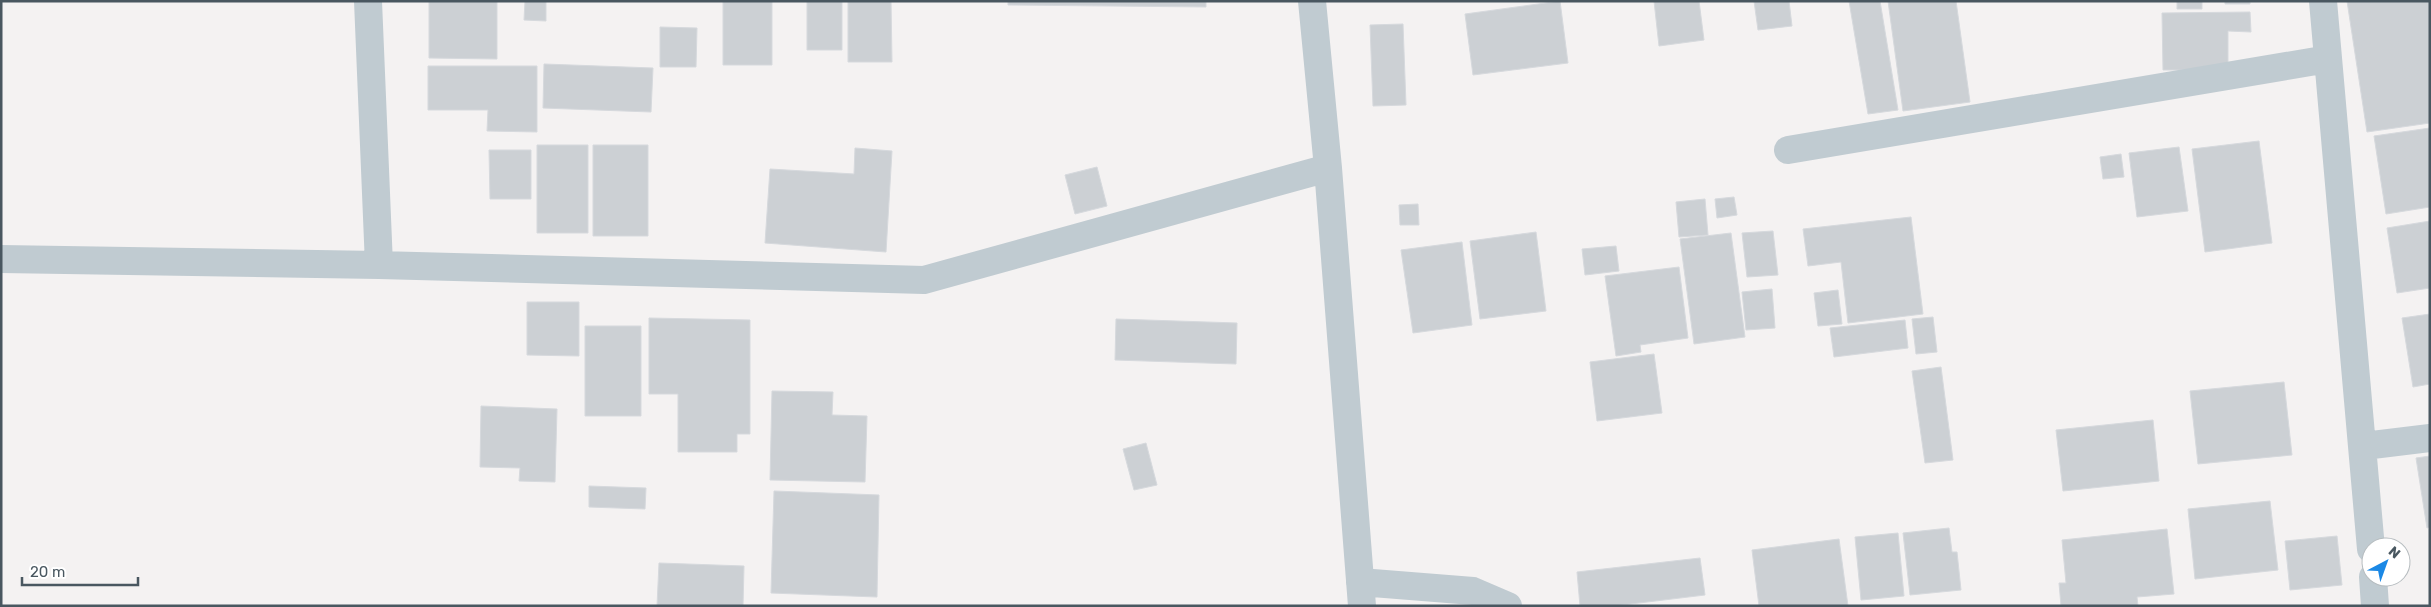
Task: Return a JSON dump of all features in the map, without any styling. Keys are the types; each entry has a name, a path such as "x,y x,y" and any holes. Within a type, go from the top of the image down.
{"street":[{"path":"368,1 379,265"},
{"path":"1312,1 1328,168 1361,594 1473,591 1508,606"},
{"path":"2324,1 2364,446 2370,537"},
{"path":"1788,150 2328,59"},
{"path":"1,259 379,265 924,280 1328,168"},
{"path":"2364,446 2430,438"},
{"path":"2374,587 2375,606"}],"building":[{"path":"429,1 497,1 497,59 429,58"},
{"path":"525,1 546,1 546,21 524,20"},
{"path":"723,1 772,1 772,65 723,65"},
{"path":"807,1 842,1 842,50 807,50"},
{"path":"848,1 891,1 892,62 848,62"},
{"path":"1008,1 1206,1 1206,7 1008,5"},
{"path":"1560,1 1568,63 1473,75 1465,14"},
{"path":"1654,1 1699,1 1704,40 1659,46"},
{"path":"1754,1 1789,1 1792,26 1758,30"},
{"path":"1849,1 1880,1 1898,110 1868,114"},
{"path":"1888,1 1956,1 1970,102 1903,111"},
{"path":"2177,1 2202,1 2202,9 2177,9"},
{"path":"2225,1 2250,1 2250,4 2225,4"},
{"path":"2347,1 2430,1 2430,123 2367,132"},
{"path":"2250,12 2251,32 2228,31 2228,70 2163,70 2162,13"},
{"path":"1403,24 1406,105 1373,106 1370,25"},
{"path":"660,27 697,28 696,67 660,67"},
{"path":"544,64 653,68 651,112 543,108"},
{"path":"428,66 537,66 537,132 487,131 488,110 428,110"},
{"path":"2430,128 2430,207 2386,214 2374,136"},
{"path":"2259,141 2272,243 2205,252 2192,149"},
{"path":"537,145 588,145 588,233 537,233"},
{"path":"593,145 648,145 648,236 593,236"},
{"path":"2179,147 2188,211 2137,217 2129,153"},
{"path":"855,148 892,151 886,252 765,243 770,169 854,174"},
{"path":"489,150 531,150 531,199 490,199"},
{"path":"2121,154 2124,177 2103,179 2100,157"},
{"path":"1097,167 1107,206 1075,214 1065,175"},
{"path":"1734,197 1737,215 1717,218 1715,199"},
{"path":"1705,199 1708,235 1679,237 1676,202"},
{"path":"1418,204 1419,225 1400,225 1399,205"},
{"path":"1911,217 1923,314 1848,323 1841,262 1808,266 1803,229"},
{"path":"2430,221 2430,288 2397,293 2387,228"},
{"path":"1773,231 1778,275 1747,277 1742,233"},
{"path":"1536,232 1546,311 1480,319 1470,241"},
{"path":"1731,233 1745,337 1694,344 1680,239"},
{"path":"1462,242 1472,325 1413,333 1401,250"},
{"path":"1616,246 1619,271 1585,275 1582,249"},
{"path":"1679,267 1688,338 1640,345 1641,352 1616,356 1605,276"},
{"path":"1772,289 1775,328 1746,330 1742,292"},
{"path":"1838,290 1842,324 1818,326 1814,293"},
{"path":"527,302 579,302 579,356 527,355"},
{"path":"2430,314 2430,384 2413,387 2402,318"},
{"path":"1933,317 1937,352 1916,354 1912,319"},
{"path":"649,318 750,320 750,434 737,434 737,452 678,452 678,394 649,394"},
{"path":"1116,319 1237,323 1236,364 1115,360"},
{"path":"1905,320 1908,348 1834,357 1830,328"},
{"path":"585,326 641,326 641,416 585,416"},
{"path":"1654,354 1662,413 1597,421 1590,362"},
{"path":"1941,367 1953,460 1925,463 1912,371"},
{"path":"2284,382 2292,455 2198,464 2190,391"},
{"path":"772,391 833,392 832,415 867,416 865,482 770,480"},
{"path":"481,406 557,409 555,482 519,481 520,468 480,467"},
{"path":"2153,420 2159,481 2063,491 2056,430"},
{"path":"1146,443 1157,485 1134,490 1123,449"},
{"path":"2430,456 2430,527 2427,528 2416,458"},
{"path":"589,486 646,488 645,509 589,507"},
{"path":"774,491 879,495 877,597 771,593"},
{"path":"2270,501 2278,570 2195,579 2188,509"},
{"path":"1949,528 1952,552 1957,552 1961,590 1910,595 1903,533"},
{"path":"2167,529 2174,594 2137,597 2138,606 2061,606 2059,583 2066,583 2062,540"},
{"path":"1898,533 1904,596 1861,600 1855,537"},
{"path":"2337,536 2342,585 2290,590 2285,541"},
{"path":"1839,539 1848,606 1759,606 1752,550"},
{"path":"1700,558 1705,595 1614,606 1580,606 1577,572"},
{"path":"659,563 744,566 743,606 657,606"}]}
